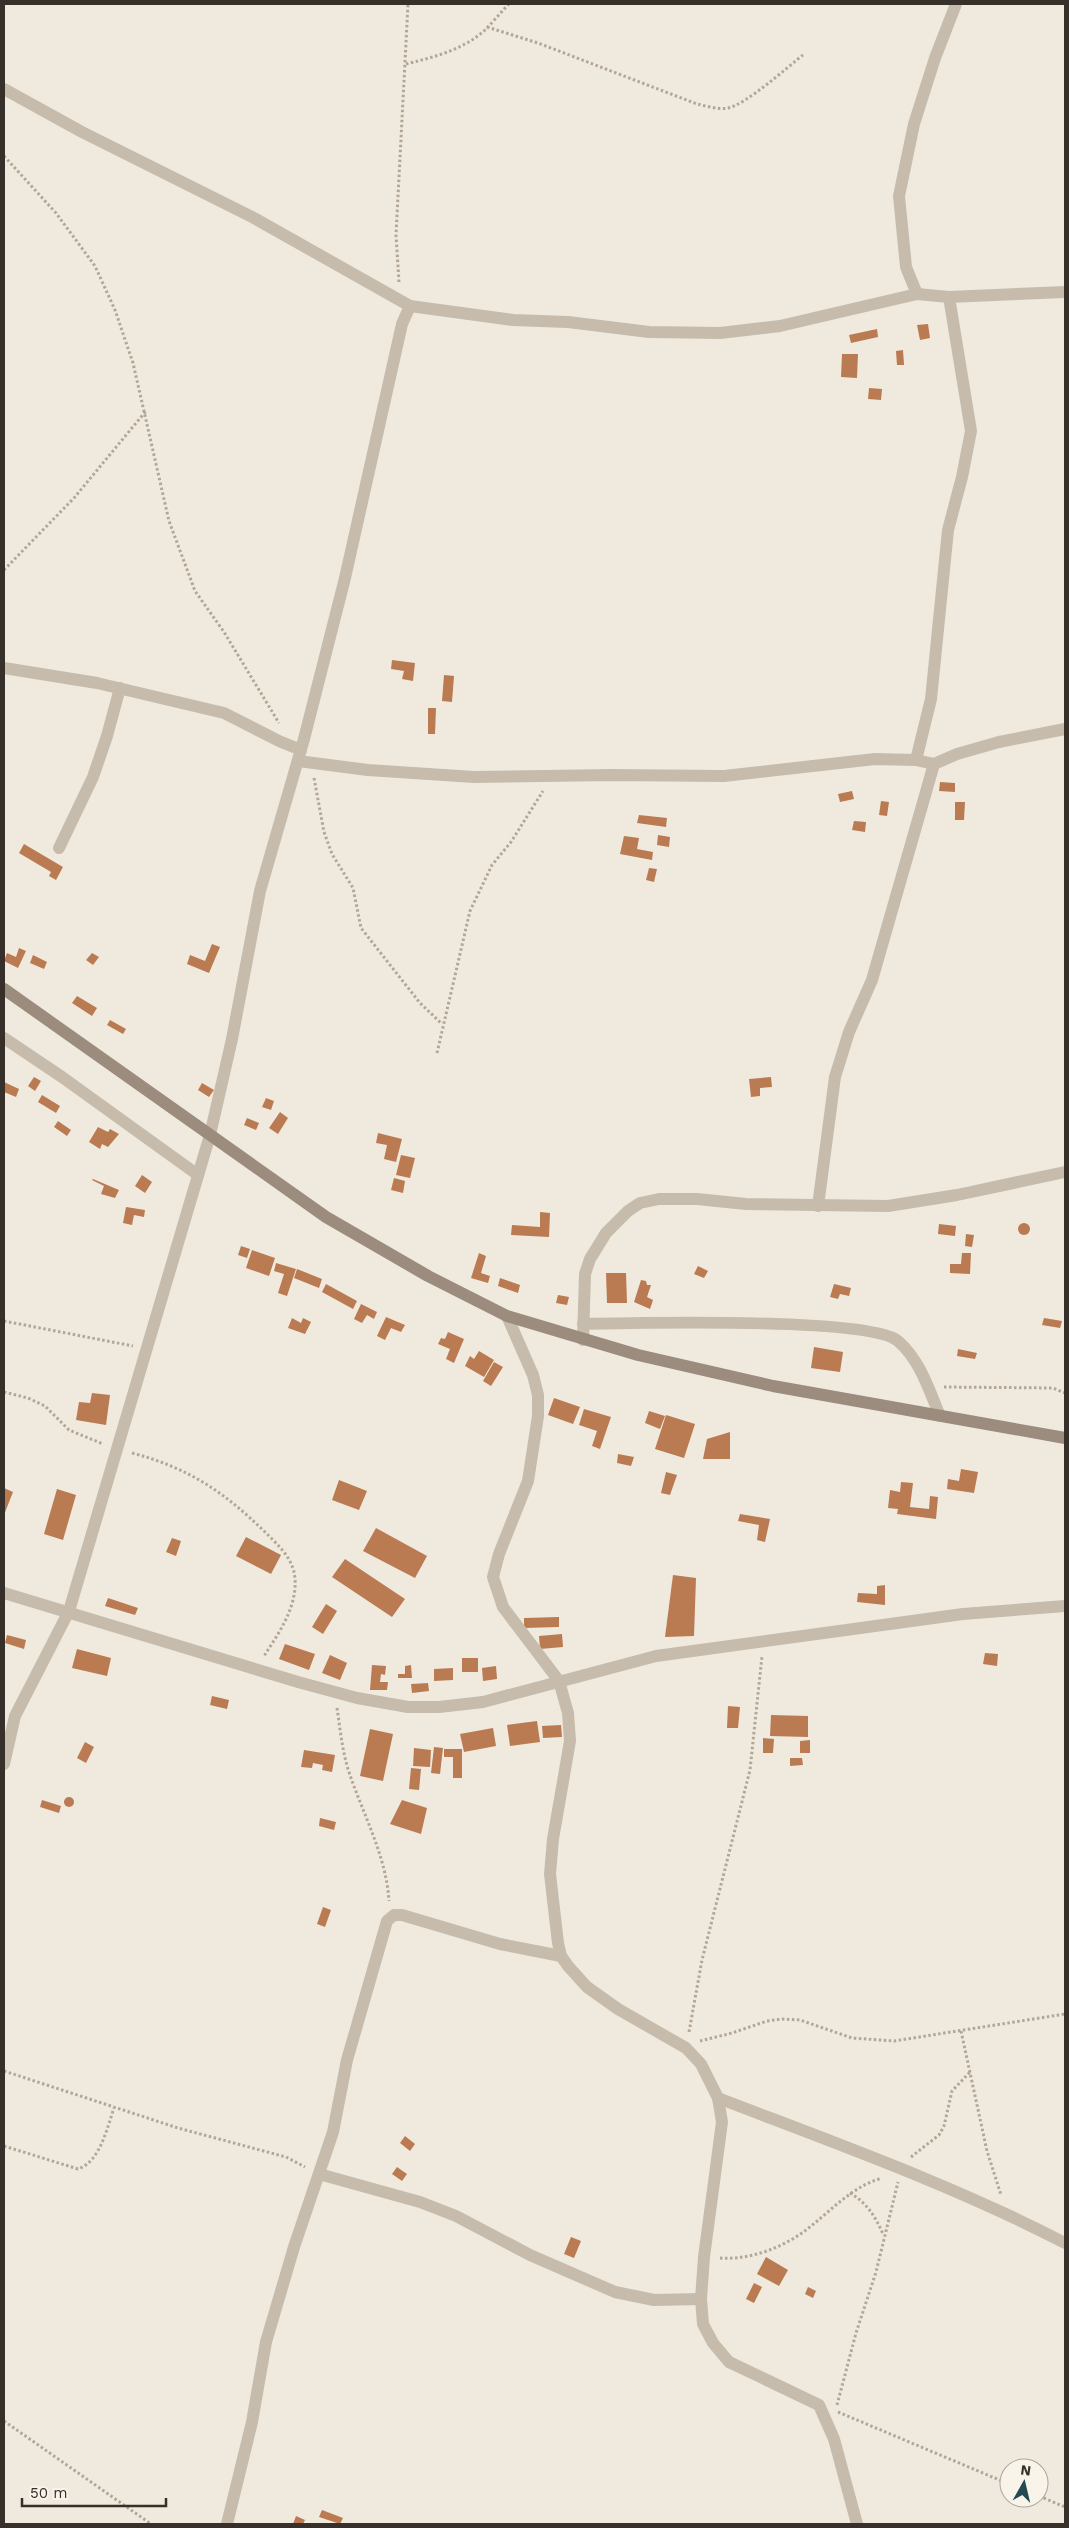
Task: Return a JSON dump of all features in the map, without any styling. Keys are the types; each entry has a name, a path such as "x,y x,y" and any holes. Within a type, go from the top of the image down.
{"main road":[{"path":"4,990 326,1217 428,1276 506,1316 638,1355 773,1386 1065,1438"}],"street":[{"path":"917,294 906,267 899,196 914,124 935,58 956,4"},
{"path":"4,89 82,132 246,215 405,303 513,320 568,322 649,332 720,333 780,326 917,294 949,297 1065,292"},
{"path":"916,760 931,699 948,530 962,477 971,431 949,297"},
{"path":"4,1764 15,1716 69,1611 210,1135 232,1039 260,891 345,578 402,324 405,303"},
{"path":"4,668 120,688 224,713 297,752 311,763 368,770 474,777 552,775 724,776 875,760 916,760 934,764 957,754 999,742 1065,729"},
{"path":"59,848 92,777 107,736 120,688"},
{"path":"818,1206 835,1078 849,1032 872,980 934,764"},
{"path":"4,1038 62,1076 198,1175"},
{"path":"583,1340 585,1274 590,1259 606,1233 628,1211 640,1203 659,1199 697,1199 746,1204 888,1206 957,1195 1065,1172"},
{"path":"506,1316 533,1375 538,1395 538,1416 535,1449 528,1481 498,1554 493,1577 503,1607 559,1682 568,1714 570,1741 552,1839 550,1874 556,1934 561,1956 587,1987 618,2009 686,2045 701,2064 718,2098 722,2122 721,2142 704,2257 700,2299 702,2324 713,2343 729,2362 819,2405 834,2439 857,2524"},
{"path":"583,1324 813,1325 875,1331 897,1340 917,1364 940,1416"},
{"path":"4,1592 334,1692 408,1707 439,1707 483,1702 656,1656 964,1614 1065,1606"},
{"path":"227,2524 252,2422 266,2342 294,2247 333,2132 347,2060 380,1942 390,1917 402,1915 492,1942 532,1952 561,1956"},
{"path":"718,2098 902,2168 1006,2214 1065,2243"},
{"path":"319,2174 392,2194 456,2216 530,2255 615,2292 654,2300 700,2299"}],"path":[{"path":"405,303 396,235 408,4"},
{"path":"406,64 435,57 459,47 487,28 509,4"},
{"path":"487,28 538,43 697,104 716,109 729,108 748,97 804,54"},
{"path":"4,156 56,213 95,266 115,310 146,411 170,521 195,590 297,752"},
{"path":"4,570 74,498 146,411"},
{"path":"311,763 324,832 332,854 353,888 361,928 420,1003 442,1024"},
{"path":"437,1053 442,1024 470,911 492,865 511,842 552,775"},
{"path":"4,1321 148,1349"},
{"path":"927,1386 1053,1388 1065,1392"},
{"path":"4,1392 28,1398 45,1406 69,1430 117,1449 178,1467 212,1485 235,1503 290,1560 295,1579 293,1598 284,1625 256,1669"},
{"path":"763,1641 750,1770 702,1960 686,2045 732,2033 767,2021 782,2019 800,2020 837,2034 872,2041 894,2041 1065,2014"},
{"path":"334,1692 348,1768 366,1811 386,1876 390,1917"},
{"path":"961,2031 988,2151 1006,2214"},
{"path":"4,2071 221,2141 286,2157 319,2174"},
{"path":"902,2168 911,2156 939,2135 944,2126 952,2091 970,2072"},
{"path":"4,2146 78,2168 87,2166 96,2154 114,2108"},
{"path":"704,2257 739,2257 757,2254 786,2244 806,2230 850,2193 868,2182 882,2178 899,2178 876,2272 856,2333 835,2411 999,2480"},
{"path":"850,2193 861,2200 871,2211 884,2235"},
{"path":"4,2421 151,2524"},
{"path":"1049,2500 1065,2507"}],"building":[{"path":"928,324 930,338 920,340 917,325"},
{"path":"877,329 878,337 851,343 849,335"},
{"path":"903,350 904,365 897,365 896,351"},
{"path":"842,354 858,354 857,378 841,377"},
{"path":"869,388 882,389 881,400 868,399"},
{"path":"392,660 415,663 413,681 402,679 404,671 391,669"},
{"path":"444,675 454,676 452,702 442,701"},
{"path":"428,708 436,708 435,734 428,734"},
{"path":"940,782 955,783 955,792 939,791"},
{"path":"852,791 854,799 840,802 838,794"},
{"path":"881,801 889,802 887,816 879,815"},
{"path":"955,802 965,802 964,820 955,820"},
{"path":"639,815 667,818 666,827 637,823"},
{"path":"854,821 866,822 865,832 852,830"},
{"path":"658,835 670,837 669,847 657,845"},
{"path":"624,836 639,838 637,849 653,852 652,860 620,854"},
{"path":"24,844 63,867 56,880 49,876 51,872 19,853"},
{"path":"649,868 657,869 654,882 646,880"},
{"path":"212,944 220,947 209,973 187,964 190,955 205,961"},
{"path":"19,948 26,951 18,968 4,961 7,953 16,957"},
{"path":"92,953 99,957 93,965 86,960"},
{"path":"33,955 47,962 44,969 30,963"},
{"path":"77,996 97,1008 92,1016 72,1003"},
{"path":"110,1020 126,1029 123,1034 107,1025"},
{"path":"34,1077 41,1081 35,1091 28,1086"},
{"path":"771,1077 772,1087 760,1088 760,1096 751,1097 749,1079"},
{"path":"4,1082 19,1089 16,1097 4,1092"},
{"path":"202,1083 214,1090 209,1097 198,1090"},
{"path":"42,1095 60,1106 56,1113 38,1102"},
{"path":"266,1098 274,1101 271,1110 262,1107"},
{"path":"280,1112 288,1118 278,1134 269,1128"},
{"path":"247,1118 259,1123 256,1130 244,1125"},
{"path":"58,1121 71,1130 67,1136 54,1127"},
{"path":"98,1127 108,1132 110,1129 119,1134 108,1147 102,1144 100,1149 89,1142"},
{"path":"378,1133 402,1139 396,1162 384,1159 387,1145 376,1143"},
{"path":"401,1155 415,1158 410,1178 396,1175"},
{"path":"142,1175 152,1182 145,1193 135,1186"},
{"path":"394,1178 405,1181 403,1193 391,1190"},
{"path":"93,1179 119,1190 115,1198 101,1194 104,1186"},
{"path":"126,1207 145,1210 144,1217 134,1215 132,1225 123,1223"},
{"path":"540,1212 550,1213 549,1237 511,1235 512,1225 540,1227"},
{"path":"1024,1223 1030,1229 1024,1235 1018,1229"},
{"path":"939,1224 956,1226 955,1236 938,1234"},
{"path":"966,1234 974,1235 972,1247 965,1246"},
{"path":"241,1246 250,1249 247,1258 238,1255"},
{"path":"252,1250 275,1258 269,1276 246,1268"},
{"path":"479,1253 486,1256 481,1273 490,1276 488,1283 471,1278"},
{"path":"962,1253 971,1253 970,1274 950,1273 950,1264 961,1264"},
{"path":"276,1263 296,1269 287,1296 278,1293 284,1274 274,1271"},
{"path":"698,1266 708,1271 704,1278 694,1274"},
{"path":"297,1269 322,1279 319,1288 294,1278"},
{"path":"606,1273 626,1273 627,1303 607,1303"},
{"path":"500,1278 520,1285 518,1293 498,1286"},
{"path":"641,1280 646,1281 647,1285 651,1285 647,1297 653,1300 650,1309 634,1302"},
{"path":"326,1284 357,1301 353,1309 322,1292"},
{"path":"834,1284 851,1288 849,1296 840,1294 838,1299 830,1297"},
{"path":"558,1295 569,1297 567,1305 556,1303"},
{"path":"361,1304 377,1312 374,1319 367,1315 362,1323 354,1319"},
{"path":"386,1317 405,1325 401,1332 391,1328 385,1340 377,1336"},
{"path":"292,1318 301,1323 303,1318 311,1322 305,1334 288,1328"},
{"path":"1044,1318 1062,1321 1060,1328 1042,1325"},
{"path":"448,1332 464,1339 454,1363 446,1359 450,1349 438,1344 441,1338 445,1339"},
{"path":"814,1347 843,1352 840,1372 811,1368"},
{"path":"958,1349 977,1353 975,1359 957,1356"},
{"path":"479,1351 494,1360 484,1377 465,1366 470,1356 474,1359"},
{"path":"494,1362 503,1367 491,1386 483,1381"},
{"path":"92,1393 110,1395 106,1425 76,1420 79,1402 90,1403"},
{"path":"554,1398 580,1407 573,1424 548,1415"},
{"path":"584,1409 611,1417 600,1449 592,1446 597,1431 579,1425"},
{"path":"649,1411 665,1416 660,1429 645,1423"},
{"path":"666,1415 695,1424 684,1458 655,1449"},
{"path":"730,1432 730,1459 703,1459 707,1439"},
{"path":"618,1454 634,1457 631,1466 617,1463"},
{"path":"961,1469 978,1472 974,1493 947,1489 948,1479 959,1481"},
{"path":"666,1472 677,1475 670,1495 661,1493"},
{"path":"339,1480 367,1491 359,1510 332,1500"},
{"path":"901,1482 913,1483 910,1507 929,1509 930,1496 938,1497 936,1519 897,1514 898,1509 888,1508 890,1490 900,1492"},
{"path":"4,1488 13,1492 4,1515"},
{"path":"57,1489 76,1495 63,1540 44,1534"},
{"path":"740,1514 770,1519 765,1542 757,1540 759,1525 738,1521"},
{"path":"376,1528 427,1556 415,1578 363,1551"},
{"path":"246,1537 281,1555 271,1574 236,1556"},
{"path":"172,1538 181,1541 176,1556 166,1552"},
{"path":"345,1559 405,1599 392,1617 332,1577"},
{"path":"673,1575 696,1578 694,1636 665,1637"},
{"path":"885,1585 885,1605 857,1602 858,1593 877,1594 877,1586"},
{"path":"108,1598 138,1608 135,1615 105,1606"},
{"path":"326,1604 337,1611 323,1634 312,1627"},
{"path":"559,1617 559,1627 524,1628 524,1618"},
{"path":"562,1634 563,1647 540,1649 539,1636"},
{"path":"7,1635 26,1640 24,1649 5,1643"},
{"path":"285,1644 315,1654 309,1670 279,1659"},
{"path":"77,1649 111,1658 107,1676 72,1668"},
{"path":"985,1653 998,1654 997,1666 983,1664"},
{"path":"330,1655 347,1663 340,1680 322,1673"},
{"path":"462,1658 478,1658 478,1672 462,1672"},
{"path":"372,1665 386,1666 385,1675 381,1674 380,1682 388,1682 387,1690 370,1690"},
{"path":"411,1665 412,1678 398,1678 398,1674 405,1674 405,1666"},
{"path":"496,1666 497,1679 483,1681 482,1668"},
{"path":"453,1668 453,1680 434,1681 434,1669"},
{"path":"428,1683 429,1691 412,1693 411,1684"},
{"path":"212,1696 229,1700 227,1709 210,1705"},
{"path":"728,1706 740,1707 738,1728 727,1728"},
{"path":"771,1715 808,1716 808,1737 770,1736"},
{"path":"537,1721 540,1742 510,1746 507,1725"},
{"path":"561,1725 562,1737 543,1738 542,1726"},
{"path":"493,1728 496,1746 464,1752 460,1734"},
{"path":"370,1729 393,1734 383,1781 360,1776"},
{"path":"763,1738 774,1739 773,1753 763,1753"},
{"path":"810,1740 810,1753 800,1753 800,1741"},
{"path":"85,1742 94,1747 86,1763 77,1758"},
{"path":"434,1747 443,1748 440,1774 431,1773"},
{"path":"414,1748 431,1750 430,1767 413,1766"},
{"path":"444,1749 462,1749 462,1778 453,1778 453,1757 444,1757"},
{"path":"304,1750 335,1755 332,1772 322,1770 323,1765 313,1763 312,1768 301,1767"},
{"path":"790,1758 802,1758 803,1765 790,1766"},
{"path":"411,1768 421,1769 419,1790 409,1789"},
{"path":"67,1797 71,1797 74,1802 73,1806 67,1807 64,1804 64,1800"},
{"path":"42,1800 61,1806 59,1813 40,1807"},
{"path":"402,1800 427,1808 421,1834 390,1824"},
{"path":"320,1818 336,1822 334,1830 319,1826"},
{"path":"323,1907 331,1910 325,1927 317,1924"},
{"path":"405,2136 415,2144 410,2151 400,2143"},
{"path":"397,2167 407,2174 402,2181 392,2174"},
{"path":"571,2237 581,2241 574,2258 564,2254"},
{"path":"766,2257 788,2270 779,2286 757,2274"},
{"path":"754,2283 762,2287 754,2303 746,2299"},
{"path":"808,2287 816,2291 813,2298 805,2294"},
{"path":"322,2510 343,2518 340,2524 319,2517"},
{"path":"296,2516 305,2520 303,2524 293,2524"}]}
